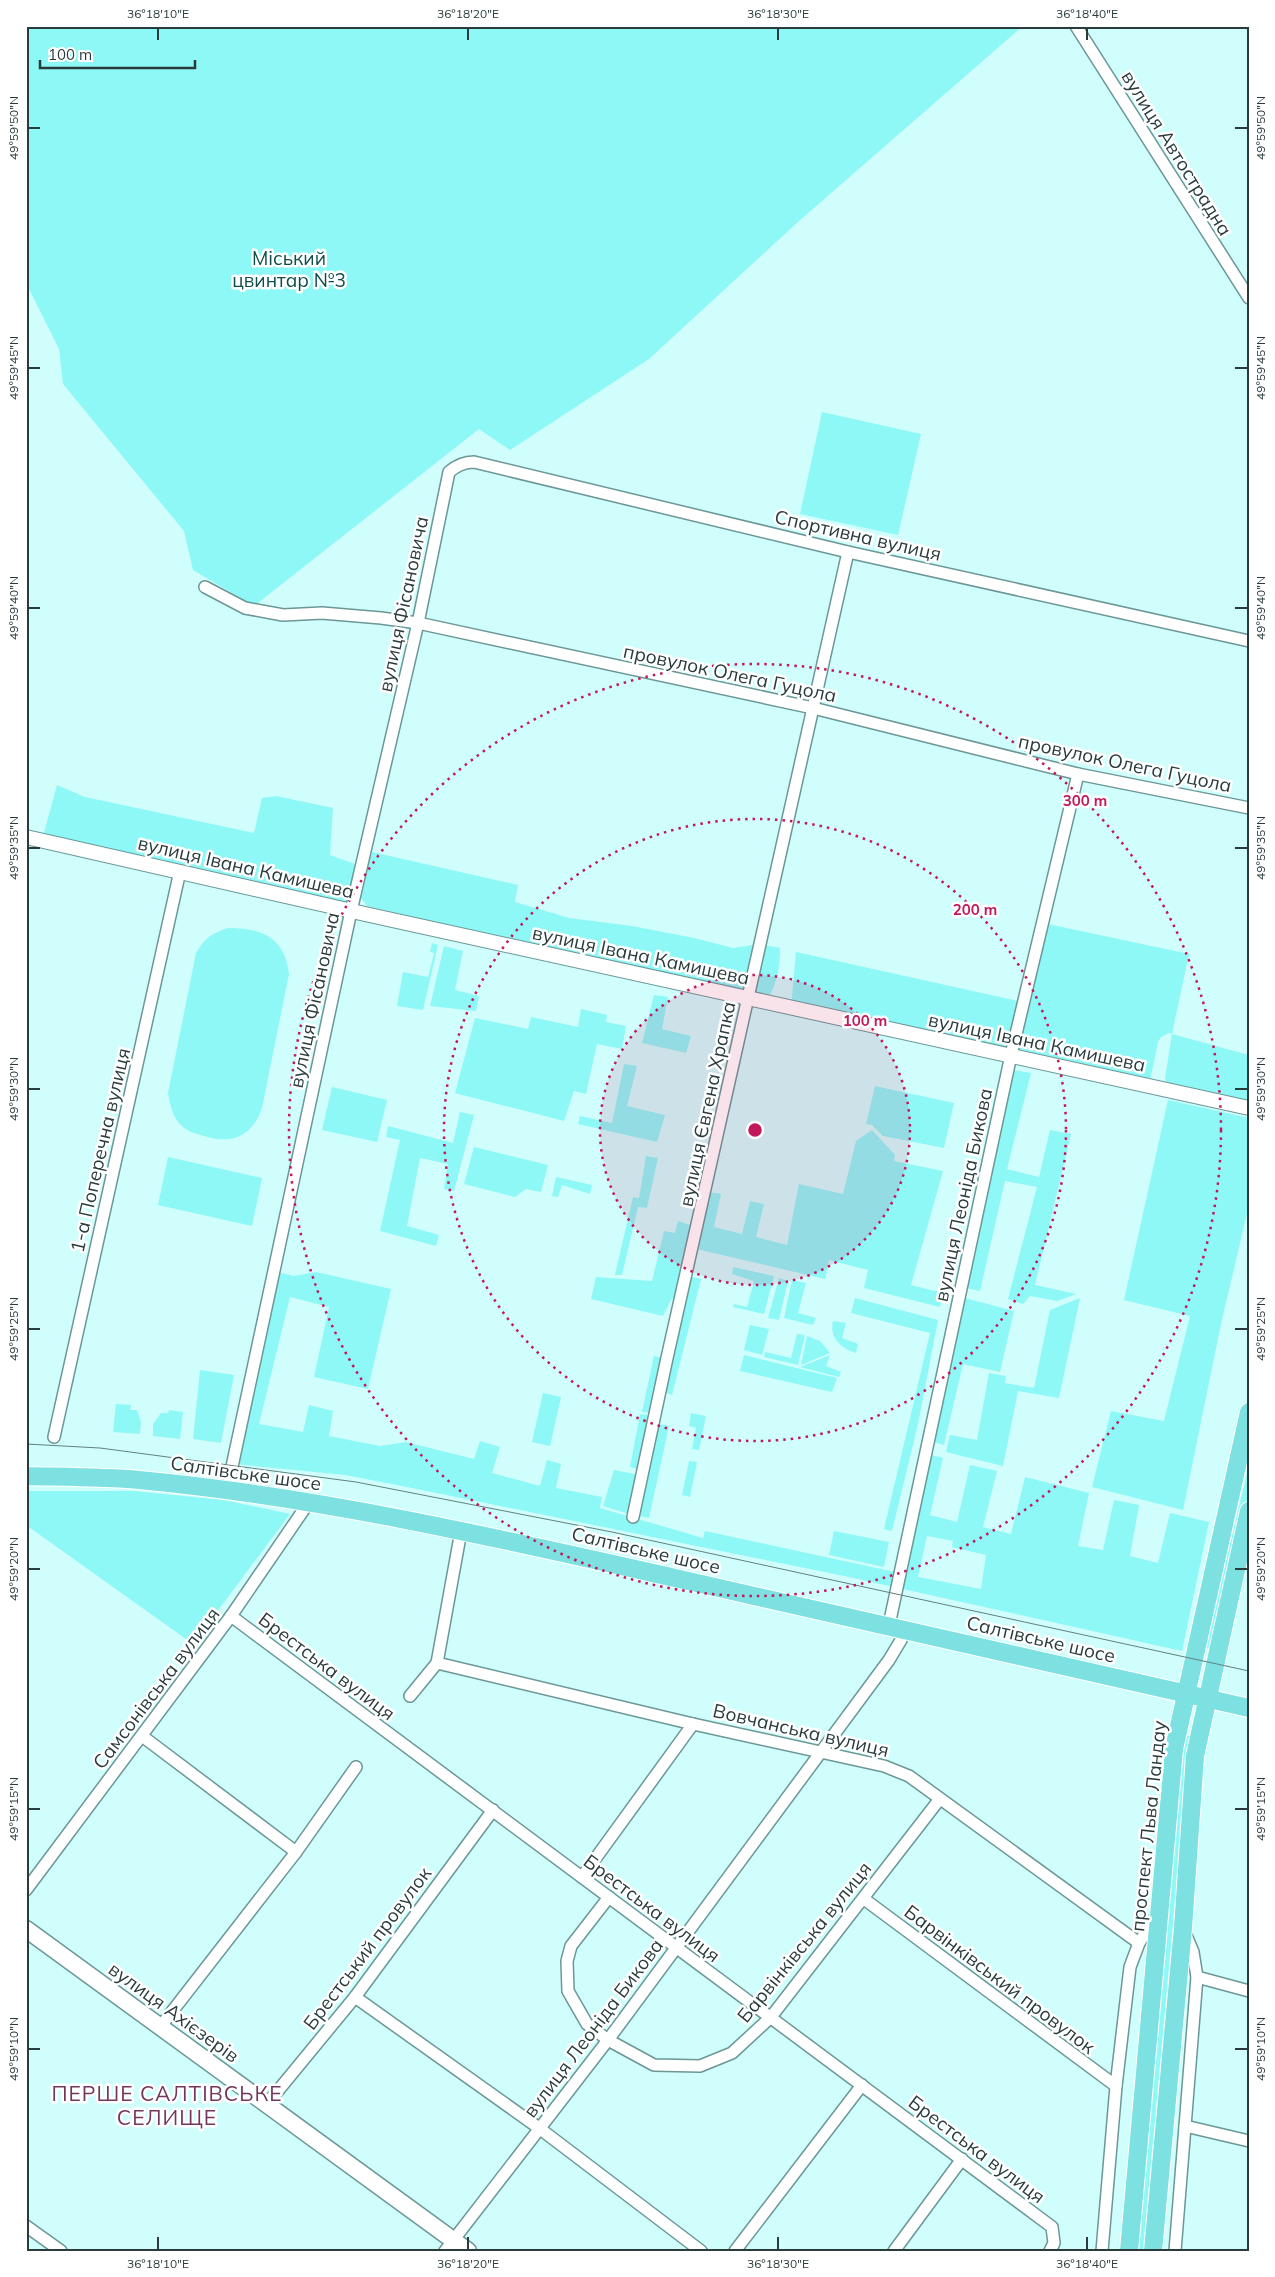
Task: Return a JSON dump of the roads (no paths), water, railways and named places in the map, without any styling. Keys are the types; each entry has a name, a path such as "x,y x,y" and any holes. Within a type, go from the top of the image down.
{"main road":[{"name":"проспект Льва Ландау","path":"1129,2251 1174,1750 1249,1412"},
{"name":"Салтівське шосе","path":"26,1476 136,1480 227,1490 309,1502 461,1531 896,1626 1249,1708"},
{"path":"1153,2251 1183,1928 1194,1762 1206,1699 1249,1511"},
{"name":"вулиця Ахієзерів","path":"26,1929 267,2104 449,2245 468,2251"}],"street":[{"name":"вулиця Автострадна","path":"1076,26 1249,298"},
{"name":"Спортивна вулиця","path":"460,464 474,462 848,552 1249,641"},
{"name":"вулиця Фісановича","path":"227,1490 351,911 418,623 449,472 460,464"},
{"name":"вулиця Євгена Храпка","path":"634,1517 667,1358 848,552"},
{"name":"провулок Олега Гуцола","path":"204,586 245,608 283,614 322,613 418,623 813,708 1078,774 1249,808"},
{"name":"вулиця Леоніда Бикова","path":"449,2245 608,2040 889,1660 900,1640 896,1626 1011,1055 1078,774"},
{"name":"вулиця Івана Камишева","path":"26,837 351,911 1249,1108"},
{"name":"1-а Поперечна вулиця","path":"54,1437 180,871"},
{"name":"Самсонівська вулиця","path":"26,1890 231,1616 309,1502"},
{"path":"410,1696 437,1663 461,1531"},
{"name":"Брестська вулиця","path":"231,1616 1052,2227 1054,2243 1050,2251"},
{"name":"Вовчанська вулиця","path":"437,1663 896,1770 908,1776 938,1800 1139,1943"},
{"path":"582,1877 693,1724"},
{"path":"142,1736 296,1852"},
{"path":"160,2027 296,1852 356,1767"},
{"name":"Барвінківська вулиця","path":"609,1897 572,1946 567,1961 568,1991 587,2024 608,2040 654,2065 700,2066 732,2053 771,2017 938,1800"},
{"name":"Брестський провулок","path":"267,2104 355,1997 492,1810"},
{"name":"Барвінківський провулок","path":"864,1898 1116,2086"},
{"path":"1102,2251 1116,2086 1130,1967 1139,1943 1159,1911"},
{"path":"1175,2251 1197,1977 1193,1952 1183,1928"},
{"path":"1197,1977 1249,1991"},
{"path":"355,1997 539,2128 702,2251"},
{"path":"735,2251 862,2085"},
{"path":"1185,2126 1249,2141"},
{"path":"894,2251 962,2159"},
{"path":"26,2226 61,2251"}],"tram line":[{"path":"26,1444 100,1448 356,1482 612,1532 1249,1671"}],"district":[{"name":"ПЕРШЕ САЛТІВСЬКЕ СЕЛИЩЕ","path":"167,2105"}],"park label":[{"name":"Міський цвинтар №3","path":"289,269"}]}
